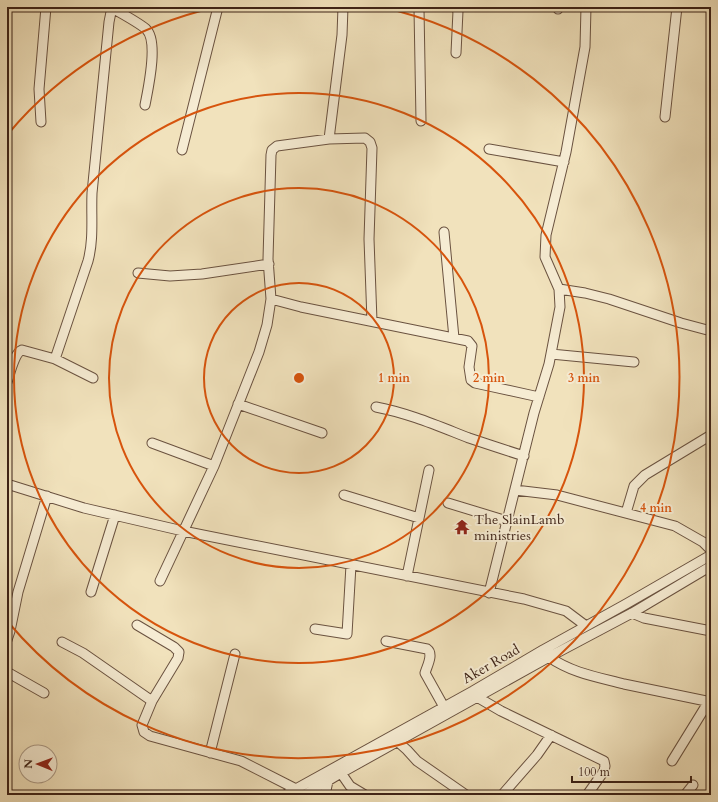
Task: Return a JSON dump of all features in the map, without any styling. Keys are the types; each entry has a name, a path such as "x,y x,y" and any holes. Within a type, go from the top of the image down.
{"street":[{"path":"41,122 39,89 46,7"},
{"path":"55,359 91,248 94,178 112,7 146,30 151,37 152,61 145,105"},
{"path":"182,150 218,7"},
{"path":"329,139 344,7"},
{"path":"417,7 419,9 420,121"},
{"path":"455,7 458,11 456,53"},
{"path":"489,592 551,354 560,307 559,289 545,257 546,235 564,162 585,46 586,7"},
{"path":"666,117 677,7"},
{"path":"160,581 214,466 259,352 267,325 271,299 269,264 271,155 272,150 277,146 329,139 365,138 370,142 372,148 369,239 372,321"},
{"path":"489,149 564,162"},
{"path":"444,232 454,338"},
{"path":"138,273 170,276 202,274 269,264"},
{"path":"559,289 609,299 681,323 711,331"},
{"path":"271,299 468,341 472,346 469,367 470,380 475,383 539,397"},
{"path":"7,382 16,355 20,350 55,359 92,378"},
{"path":"551,354 634,362"},
{"path":"238,404 322,433"},
{"path":"376,407 418,418 524,456"},
{"path":"626,512 634,486 645,475 711,435"},
{"path":"152,443 214,466"},
{"path":"407,576 429,470"},
{"path":"7,484 84,508 183,531 524,599 566,611 586,626"},
{"path":"515,490 557,495 675,526 703,542 711,550"},
{"path":"344,495 419,518"},
{"path":"7,640 18,592 47,496"},
{"path":"448,503 508,521"},
{"path":"91,592 115,515"},
{"name":"Aker Road","path":"304,795 398,742 434,717 444,707 711,556"},
{"path":"315,628 347,634 351,564"},
{"name":"Aker Road","path":"285,795 434,717 477,697 632,613 711,566"},
{"path":"632,613 644,618 711,631"},
{"path":"137,625 174,647 179,652 178,658 152,701 142,725 144,732 150,736 241,761 296,789"},
{"path":"386,641 427,649 430,651 431,654 425,673 444,707"},
{"path":"62,642 83,652 152,701"},
{"path":"210,752 235,654"},
{"path":"549,657 572,670 593,676 710,702 672,761"},
{"path":"7,672 44,693"},
{"path":"477,697 501,711 604,761 604,771 587,795"},
{"path":"502,795 537,755 551,735"},
{"path":"398,742 417,761 466,795"},
{"path":"341,773 350,786 365,795"},
{"path":"325,795 328,781"},
{"path":"685,795 693,785"}],"place":[{"name":"The SlainLamb ministries","path":"462,527"}]}
